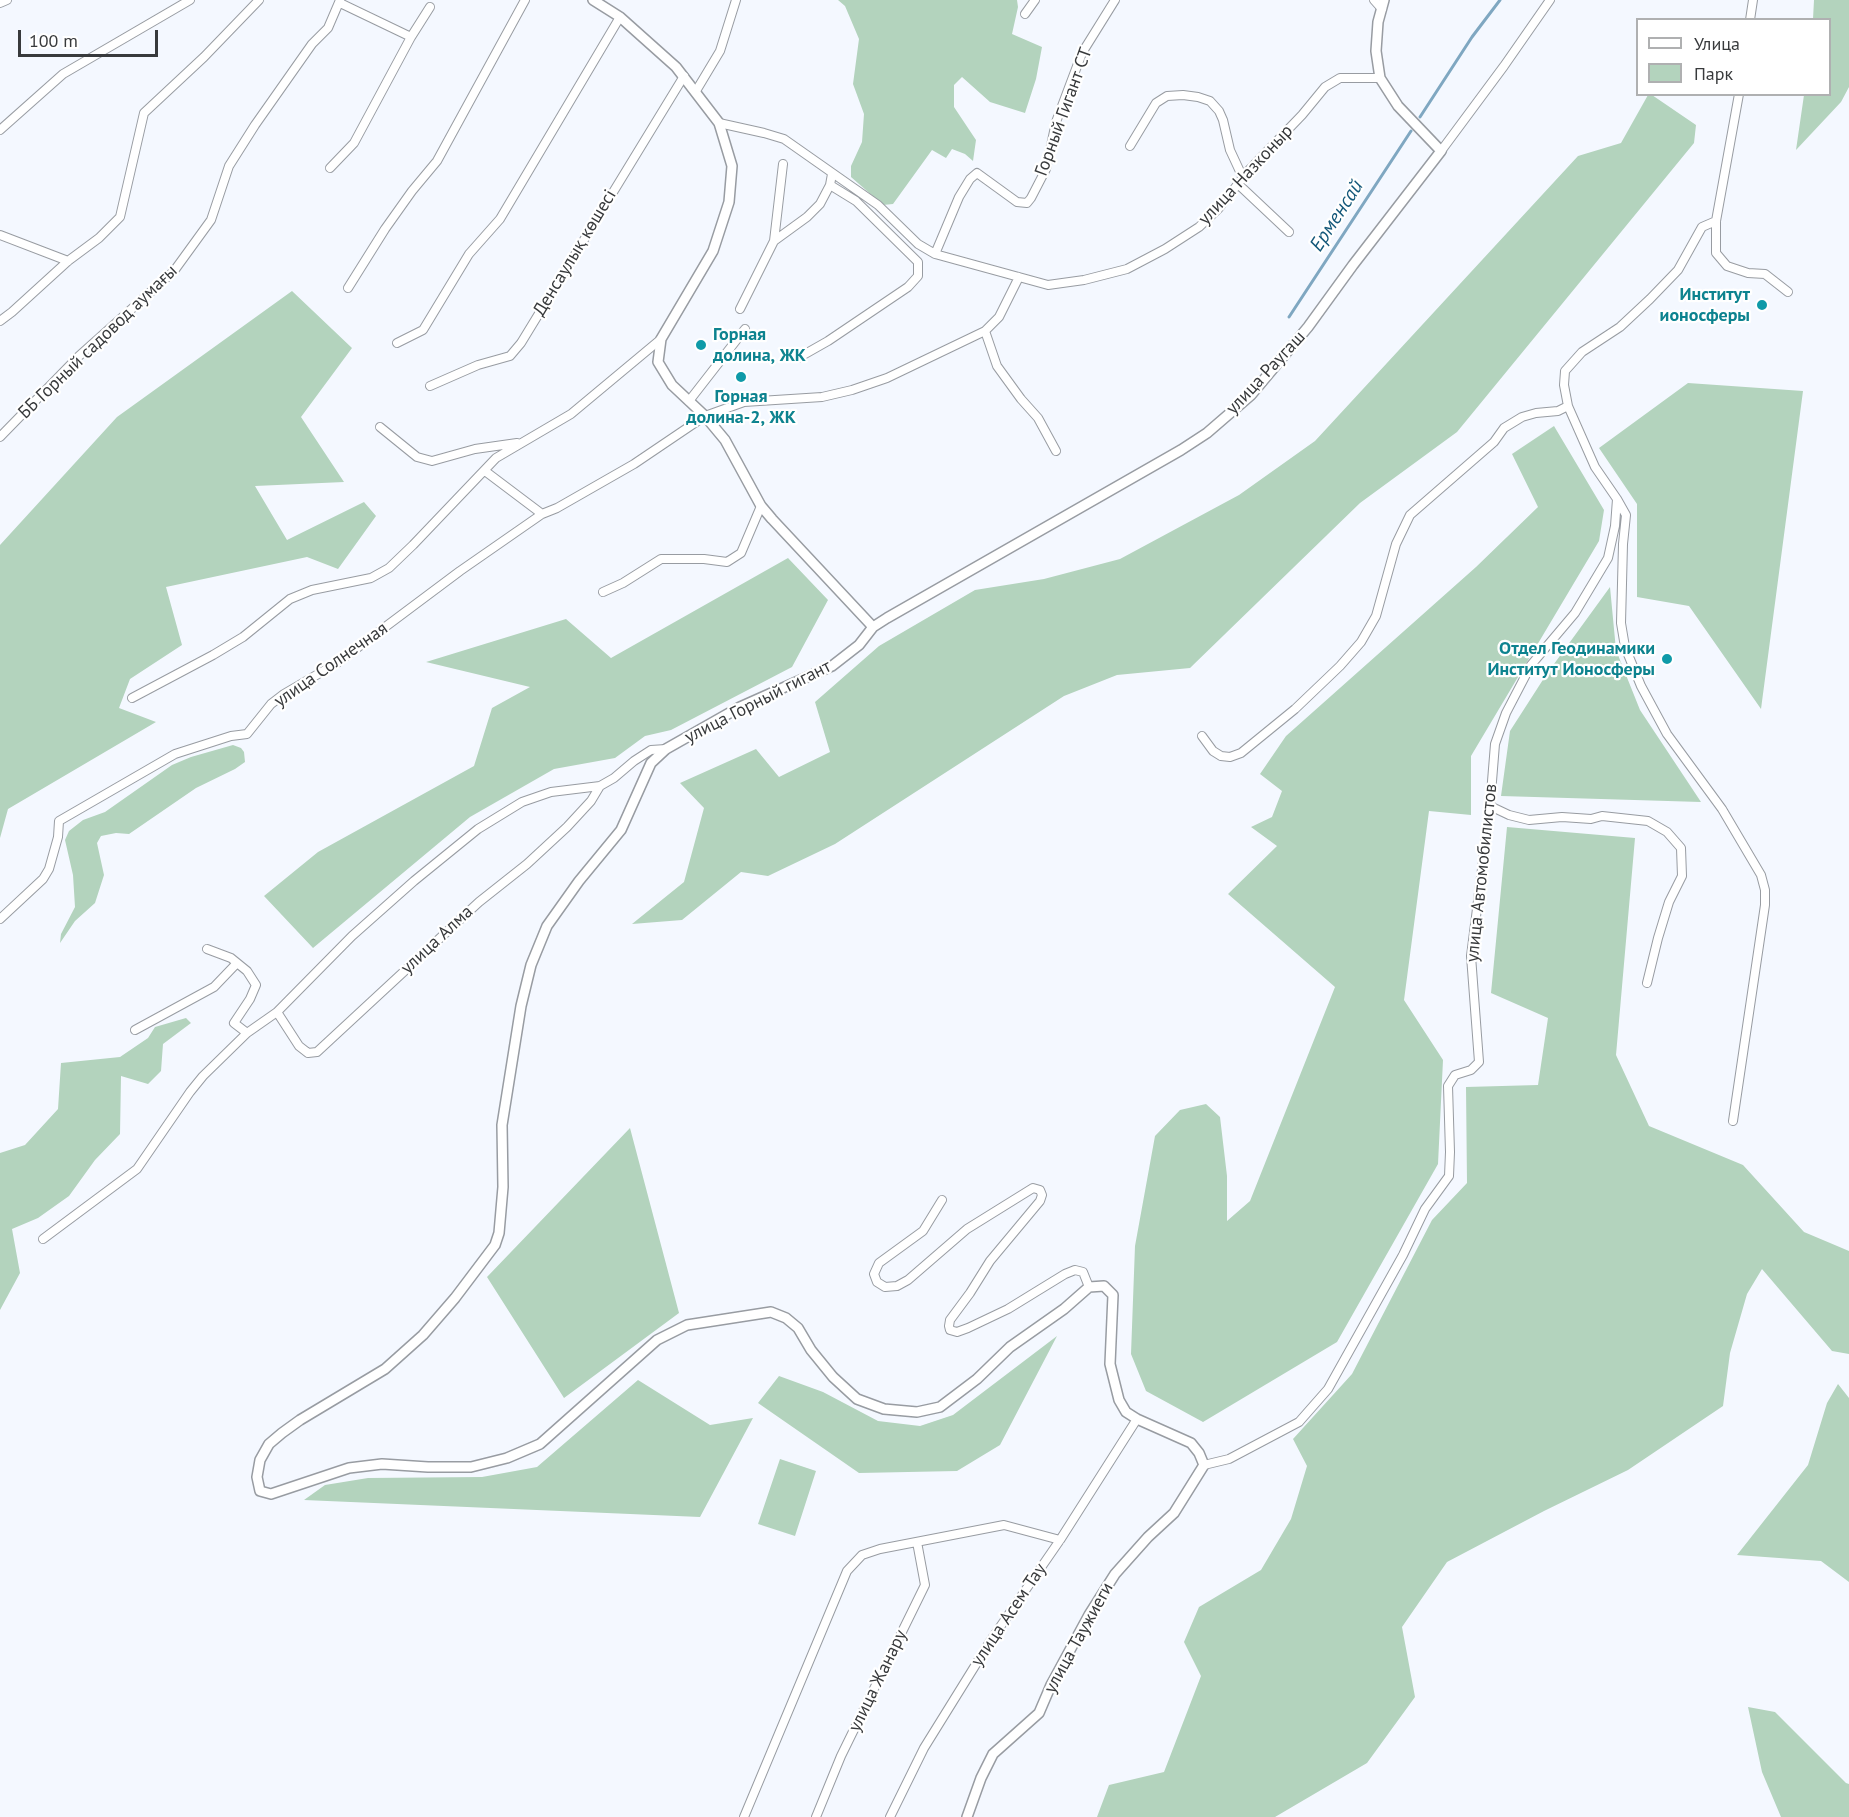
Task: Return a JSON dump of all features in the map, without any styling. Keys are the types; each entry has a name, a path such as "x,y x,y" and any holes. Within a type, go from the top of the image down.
{"street":[{"path":"0,3 7,0"},
{"path":"0,130 63,74 190,0"},
{"path":"0,321 68,261 99,238 120,217 144,113 204,57 259,0"},
{"path":"348,288 385,229 436,161 525,0"},
{"path":"132,698 243,637 290,599 312,590 371,578 389,568 496,458 571,414 661,339 713,251 729,202 732,166 719,123 684,76 647,38 593,0"},
{"path":"696,91 720,51 736,0"},
{"path":"1025,14 1035,0"},
{"name":"Горный Гигант СТ","path":"935,254 959,197 977,173 1017,202 1027,203 1031,198 1046,169 1056,122 1082,53 1115,0"},
{"path":"1374,0 1383,4 1378,22 1376,51 1380,78 1398,106 1441,151"},
{"name":"улица Раугаш","path":"873,627 1181,450 1251,395 1308,327 1504,66 1550,0"},
{"path":"1750,18 1753,0"},
{"path":"340,1 411,37"},
{"name":"ББ Горный садовод аумағы","path":"0,437 79,356 174,271 211,220 229,166 312,44 328,28 340,1"},
{"path":"330,168 354,143 429,7"},
{"path":"397,343 423,330 469,254 500,219 620,17"},
{"name":"Денсаулық көшесі","path":"430,386 478,365 510,356 521,343 684,76"},
{"name":"улица Назконыр","path":"719,123 784,140 878,205 918,244 935,254 1048,285 1084,280 1127,269 1166,249 1198,227 1219,208 1240,181 1325,87 1340,78 1380,78"},
{"path":"1130,146 1156,103 1167,96 1183,95 1210,101 1223,120 1240,181 1289,232"},
{"path":"1739,96 1716,221 1716,253 1727,266 1748,273 1765,274 1788,292"},
{"path":"740,309 774,241 783,164"},
{"path":"774,241 814,211 830,185 832,174"},
{"path":"798,358 828,341 899,293 918,276 918,262 856,201 830,185"},
{"path":"1716,221 1702,227 1678,270 1650,298 1620,327 1582,352 1565,371 1564,385 1568,406 1595,467 1626,515 1622,623 1625,647 1641,686 1667,734 1722,809 1761,875 1765,890 1765,905 1733,1121"},
{"path":"0,235 68,261"},
{"path":"1019,277 999,316 985,331 997,366 1038,418 1056,451"},
{"path":"689,401 746,328"},
{"name":"улица Солнечная","path":"0,919 43,879 49,869 58,837 59,821 176,754 231,736 247,734 262,715 284,694 337,663 460,571 542,514 557,508 634,464 705,416 744,402 822,397 852,390 887,378 985,331"},
{"path":"661,339 658,362 672,385 705,416 725,440 761,506 873,627"},
{"path":"1202,736 1213,751 1221,756 1230,757 1241,753 1289,715 1340,666 1361,642 1376,616 1395,544 1410,515 1494,442 1504,428 1522,417 1558,411 1568,406"},
{"path":"380,427 417,457 432,461 475,449 521,443"},
{"path":"485,471 542,514"},
{"name":"улица Автомобилистов","path":"1204,1465 1229,1459 1299,1422 1328,1389 1403,1255 1425,1209 1449,1176 1448,1086 1455,1075 1471,1070 1479,1062 1471,956 1490,806 1495,744 1506,713 1531,665 1575,613 1608,558 1615,526 1617,499"},
{"path":"603,591 623,583 661,559 704,559 727,562 741,553 761,506"},
{"name":"улица Горный гигант","path":"666,749 740,707 832,666 859,645 873,627"},
{"path":"43,1239 137,1169 203,1076 247,1033 277,1012 352,936 414,881 478,830 522,802 551,792 600,786 651,750 666,749"},
{"path":"666,749 651,764 621,830 579,881 548,926 536,950 521,1006 502,1125 503,1188 499,1233 495,1245 455,1298 423,1335 386,1369 300,1420 269,1444 260,1460 257,1478 260,1491 271,1494 349,1468 382,1464 471,1467 507,1458 540,1444 657,1340 687,1325 771,1312 786,1318 798,1328 811,1350 834,1377 857,1398 884,1409 917,1412 940,1407 977,1379 1010,1347 1064,1309 1089,1287 1104,1286 1113,1295 1110,1364 1119,1400 1126,1412 1137,1419 1191,1443 1199,1453 1204,1465"},
{"name":"улица Алма","path":"277,1012 299,1046 308,1053 317,1052 479,902 527,864 567,827 591,801 600,786"},
{"path":"1490,806 1509,815 1529,820 1562,817 1591,819 1602,816 1648,822 1667,832 1681,848 1682,876 1670,902 1658,938 1647,983"},
{"path":"207,949 231,958 247,971 256,985 250,999 234,1023 247,1033"},
{"path":"135,1030 214,987 237,963"},
{"path":"942,1200 922,1231 879,1263 874,1274 877,1282 885,1287 897,1286 908,1280 967,1228 1034,1188 1040,1190 1042,1195 1040,1201 990,1261 950,1320 950,1330 957,1332 1008,1309 1075,1270 1083,1272 1089,1287"},
{"name":"улица Асем Тау","path":"890,1817 924,1748 991,1640 1060,1540 1137,1419"},
{"name":"улица Таужиеги","path":"967,1817 981,1778 993,1754 1039,1713 1051,1685 1115,1574 1148,1537 1174,1513 1204,1465"},
{"path":"744,1817 847,1571 862,1555 880,1549 1004,1525 1060,1540"},
{"name":"улица Жанару","path":"816,1817 842,1756 925,1585 917,1542"}],"green space":[{"path":"838,0 1017,0 1018,7 1012,34 1042,47 1036,79 1025,113 990,102 962,77 954,85 954,107 976,140 973,161 965,154 952,149 946,158 932,150 893,204 883,205 851,177 851,166 862,142 864,114 853,84 859,39 845,6"},
{"path":"1814,0 1849,0 1849,87 1841,102 1796,150 1804,96 1831,96 1831,18 1813,18"},
{"path":"1647,96 1653,96 1696,125 1694,143 1457,432 1360,503 1190,668 1117,675 1064,696 835,844 768,876 741,872 682,920 632,924 684,882 704,808 680,783 756,749 779,777 830,752 815,702 879,646 975,590 1044,579 1120,559 1239,495 1315,441 1578,156 1621,143"},
{"path":"292,291 352,348 301,417 344,482 255,486 287,540 364,502 376,516 338,569 307,557 166,587 182,645 130,679 119,708 156,722 8,809 0,838 0,545 117,417"},
{"path":"1688,383 1803,391 1761,709 1689,606 1637,597 1637,504 1599,448"},
{"path":"1554,426 1604,510 1599,541 1471,756 1471,815 1429,811 1404,1000 1443,1060 1438,1164 1337,1342 1203,1422 1146,1391 1131,1354 1135,1246 1155,1136 1180,1110 1206,1104 1220,1117 1227,1176 1227,1221 1250,1201 1335,987 1228,894 1277,846 1251,827 1272,817 1282,791 1260,774 1286,736 1476,567 1538,507 1512,454"},
{"path":"788,558 828,600 792,667 671,730 645,736 615,758 554,769 470,817 313,948 264,896 318,852 474,766 492,708 530,687 426,662 566,619 611,658"},
{"path":"1610,587 1616,650 1640,710 1701,802 1501,796 1510,731 1546,675"},
{"path":"233,745 244,752 245,762 235,769 196,788 129,834 116,833 101,836 97,843 104,875 95,903 75,921 60,943 61,934 75,907 73,875 65,840 69,831 83,820 105,812 172,765"},
{"path":"1507,827 1635,838 1616,1055 1649,1126 1743,1165 1804,1232 1849,1251 1849,1354 1832,1351 1762,1269 1747,1294 1730,1353 1723,1406 1628,1470 1447,1562 1402,1627 1415,1697 1367,1763 1275,1817 1097,1817 1109,1785 1164,1772 1201,1676 1184,1642 1199,1607 1261,1570 1291,1519 1307,1466 1293,1439 1352,1374 1432,1220 1467,1183 1466,1087 1538,1085 1548,1018 1491,993"},
{"path":"186,1018 191,1023 163,1044 161,1071 148,1084 121,1076 120,1134 95,1160 69,1196 38,1218 12,1229 20,1273 0,1310 0,1153 25,1145 58,1109 61,1063 120,1057 148,1038 155,1027"},
{"path":"630,1128 679,1313 564,1398 487,1277"},
{"path":"1057,1336 1000,1445 957,1471 859,1473 758,1403 779,1376 823,1392 878,1421 920,1426 953,1415"},
{"path":"638,1380 710,1425 753,1418 700,1517 304,1500 325,1485 368,1478 482,1477 537,1467"},
{"path":"1838,1384 1849,1398 1849,1582 1821,1561 1737,1555 1808,1465 1827,1403"},
{"path":"780,1459 816,1471 795,1536 758,1524"},
{"path":"1748,1707 1775,1712 1849,1784 1849,1817 1781,1817 1762,1772"}],"waterway":[{"name":"Ерменсай","path":"1420,117 1472,37 1500,0"},
{"name":"Ерменсай","path":"1289,317 1411,131"}],"place":[{"name":"Институт ионосферы","path":"1762,305"},
{"name":"Горная долина, ЖК","path":"701,345"},
{"name":"Горная долина-2, ЖК","path":"741,377"},
{"name":"Отдел Геодинамики Институт Ионосферы","path":"1667,659"}]}
